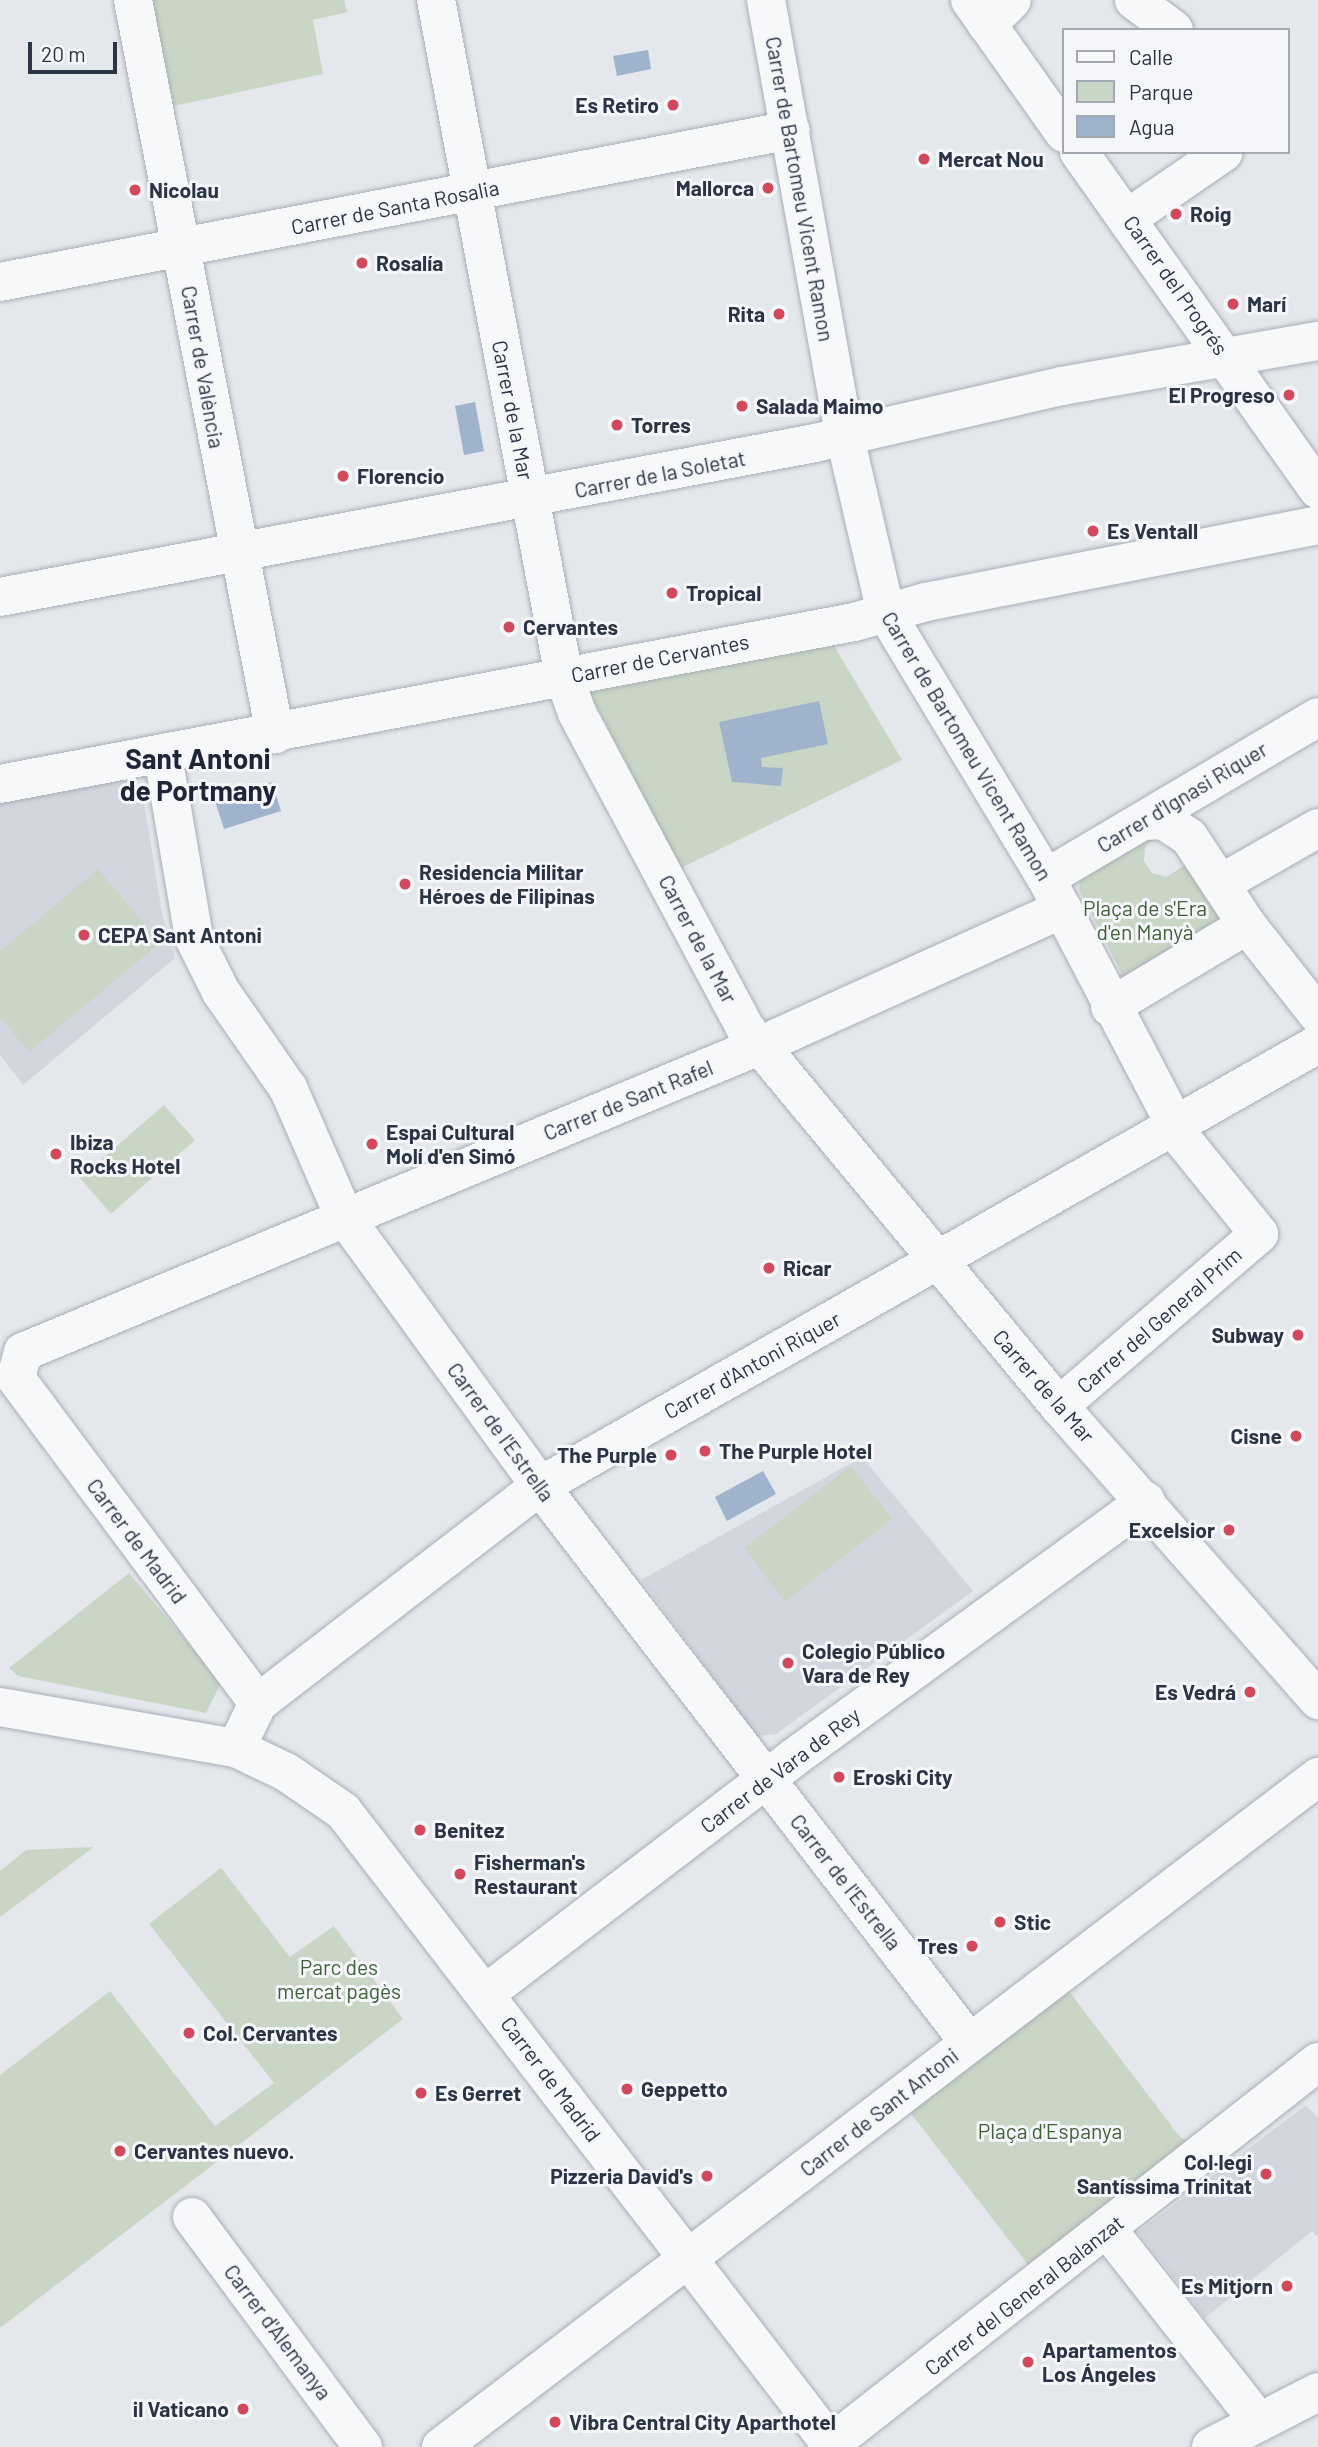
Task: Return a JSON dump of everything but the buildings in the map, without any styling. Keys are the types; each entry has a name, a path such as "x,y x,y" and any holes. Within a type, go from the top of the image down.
{"street":[{"name":"Carrer de València","path":"133,0 238,555 275,734"},
{"name":"Carrer de la Mar","path":"436,0 564,677 577,713 759,1046 1059,1406 1146,1501 1318,1700"},
{"name":"Carrer de Bartomeu Vicent Ramon","path":"766,0 845,437 886,613 1054,893 1110,1007 1175,1127 1259,1234"},
{"path":"1134,0 1171,28"},
{"path":"990,8 1062,130"},
{"name":"Carrer de Santa Rosalia","path":"0,282 791,131"},
{"name":"Carrer del Progrés","path":"1080,154 1318,489"},
{"path":"1128,218 1221,154"},
{"name":"Carrer de la Soletat","path":"0,597 530,499 845,437 1062,386 1318,341"},
{"name":"Carrer de Cervantes","path":"0,784 275,734 1318,525"},
{"name":"Carrer d'Ignasi Riquer","path":"1054,893 1145,821 1318,717"},
{"name":"Carrer de l'Estrella","path":"163,756 194,938 221,992 288,1088 344,1216 540,1486 969,2042"},
{"path":"1145,821 1163,820 1179,827 1247,925 1318,1015"},
{"path":"1220,884 1318,828"},
{"name":"Carrer de Sant Rafel","path":"16,1378 23,1352 344,1216 759,1046 1054,893"},
{"path":"1110,1007 1247,925"},
{"name":"Carrer d'Antoni Riquer","path":"236,1748 258,1703 540,1486 1318,1044"},
{"name":"Carrer del General Prim","path":"1059,1406 1259,1234"},
{"name":"Carrer de Madrid","path":"16,1378 258,1703"},
{"name":"Carrer de Vara de Rey","path":"485,1994 767,1779 1146,1501"},
{"name":"Carrer de Madrid","path":"0,1707 236,1748 286,1772 343,1811 690,2260 830,2446"},
{"name":"Carrer de Sant Antoni","path":"441,2447 690,2260 969,2042 1318,1777"},
{"name":"Carrer del General Balanzat","path":"830,2446 1314,2073"},
{"name":"Carrer d'Alemanya","path":"192,2217 363,2447"},
{"path":"1108,2230 1259,2422"},
{"path":"1211,2447 1318,2392"}],"shaded area":[{"name":"CEPA Sant Antoni","path":"129,778 137,780 142,789 162,913 175,958 23,1085 0,1055 0,800"},
{"name":"Colegio Público Vara de Rey","path":"862,1457 973,1591 776,1734 757,1736 641,1580"},
{"name":"Col·legi Santíssima Trinitat","path":"1306,2105 1318,2118 1318,2237 1312,2231 1205,2318 1138,2232"}],"green space":[{"path":"152,0 344,0 347,12 313,20 323,74 174,106"},
{"path":"833,644 902,760 681,868 589,692"},
{"name":"Plaça de s'Era d'en Manyà","path":"1164,829 1180,839 1183,841 1234,924 1127,984 1079,890 1080,876 1150,830","holes":["1160,834 1180,839 1186,851 1184,866 1166,877 1152,873 1144,861 1145,847"]},
{"path":"98,869 160,943 29,1052 0,1017 0,951"},
{"path":"164,1105 195,1140 111,1214 80,1178"},
{"path":"851,1466 892,1519 785,1602 744,1548"},
{"path":"129,1573 221,1683 206,1713 18,1676 9,1668"},
{"path":"94,1847 0,1917 0,1871 26,1850"},
{"name":"Parc des mercat pagès","path":"221,1868 290,1957 334,1926 403,2019 0,2328 0,2075 110,1991 215,2126 274,2083 149,1924"},
{"name":"Plaça d'Espanya","path":"1065,1986 1180,2137 1201,2149 1036,2275 902,2102"}],"water":[{"path":"648,50 651,69 617,76 613,56"},
{"path":"475,402 484,451 464,455 455,406"},
{"path":"819,701 828,744 761,758 762,767 783,768 781,786 732,782 719,722"},
{"path":"272,782 281,811 224,829 215,801"},
{"path":"763,1471 776,1494 727,1521 715,1497"}],"place":[{"name":"Es Retiro","path":"673,105"},
{"name":"Mercat Nou","path":"924,159"},
{"name":"Mallorca","path":"768,188"},
{"name":"Nicolau","path":"135,190"},
{"name":"Roig","path":"1176,214"},
{"name":"Rosalía","path":"362,263"},
{"name":"Marí","path":"1233,304"},
{"name":"Rita","path":"779,314"},
{"name":"El Progreso","path":"1289,395"},
{"name":"Salada Maimo","path":"742,406"},
{"name":"Torres","path":"617,425"},
{"name":"Florencio","path":"343,476"},
{"name":"Es Ventall","path":"1093,531"},
{"name":"Tropical","path":"672,593"},
{"name":"Cervantes","path":"509,627"},
{"name":"Residencia Militar Héroes de Filipinas","path":"405,884"},
{"name":"CEPA Sant Antoni","path":"84,935"},
{"name":"Espai Cultural Molí d'en Simó","path":"372,1144"},
{"name":"Ibiza Rocks Hotel","path":"56,1154"},
{"name":"Ricar","path":"769,1268"},
{"name":"Subway","path":"1298,1335"},
{"name":"Cisne","path":"1296,1436"},
{"name":"The Purple Hotel","path":"705,1451"},
{"name":"The Purple","path":"671,1455"},
{"name":"Excelsior","path":"1229,1530"},
{"name":"Colegio Público Vara de Rey","path":"788,1663"},
{"name":"Es Vedrá","path":"1250,1692"},
{"name":"Eroski City","path":"839,1777"},
{"name":"Benitez","path":"420,1830"},
{"name":"Fisherman's Restaurant","path":"460,1874"},
{"name":"Stic","path":"1000,1922"},
{"name":"Tres","path":"972,1946"},
{"name":"Col. Cervantes","path":"189,2033"},
{"name":"Geppetto","path":"627,2089"},
{"name":"Es Gerret","path":"421,2093"},
{"name":"Cervantes nuevo.","path":"120,2151"},
{"name":"Col·legi Santíssima Trinitat","path":"1266,2174"},
{"name":"Pizzeria David's","path":"707,2176"},
{"name":"Es Mitjorn","path":"1287,2286"},
{"name":"Apartamentos Los Ángeles","path":"1028,2362"},
{"name":"il Vaticano","path":"243,2409"},
{"name":"Vibra Central City Aparthotel","path":"555,2422"}],"district":[{"name":"Sant Antoni de Portmany","path":"198,774"}]}
